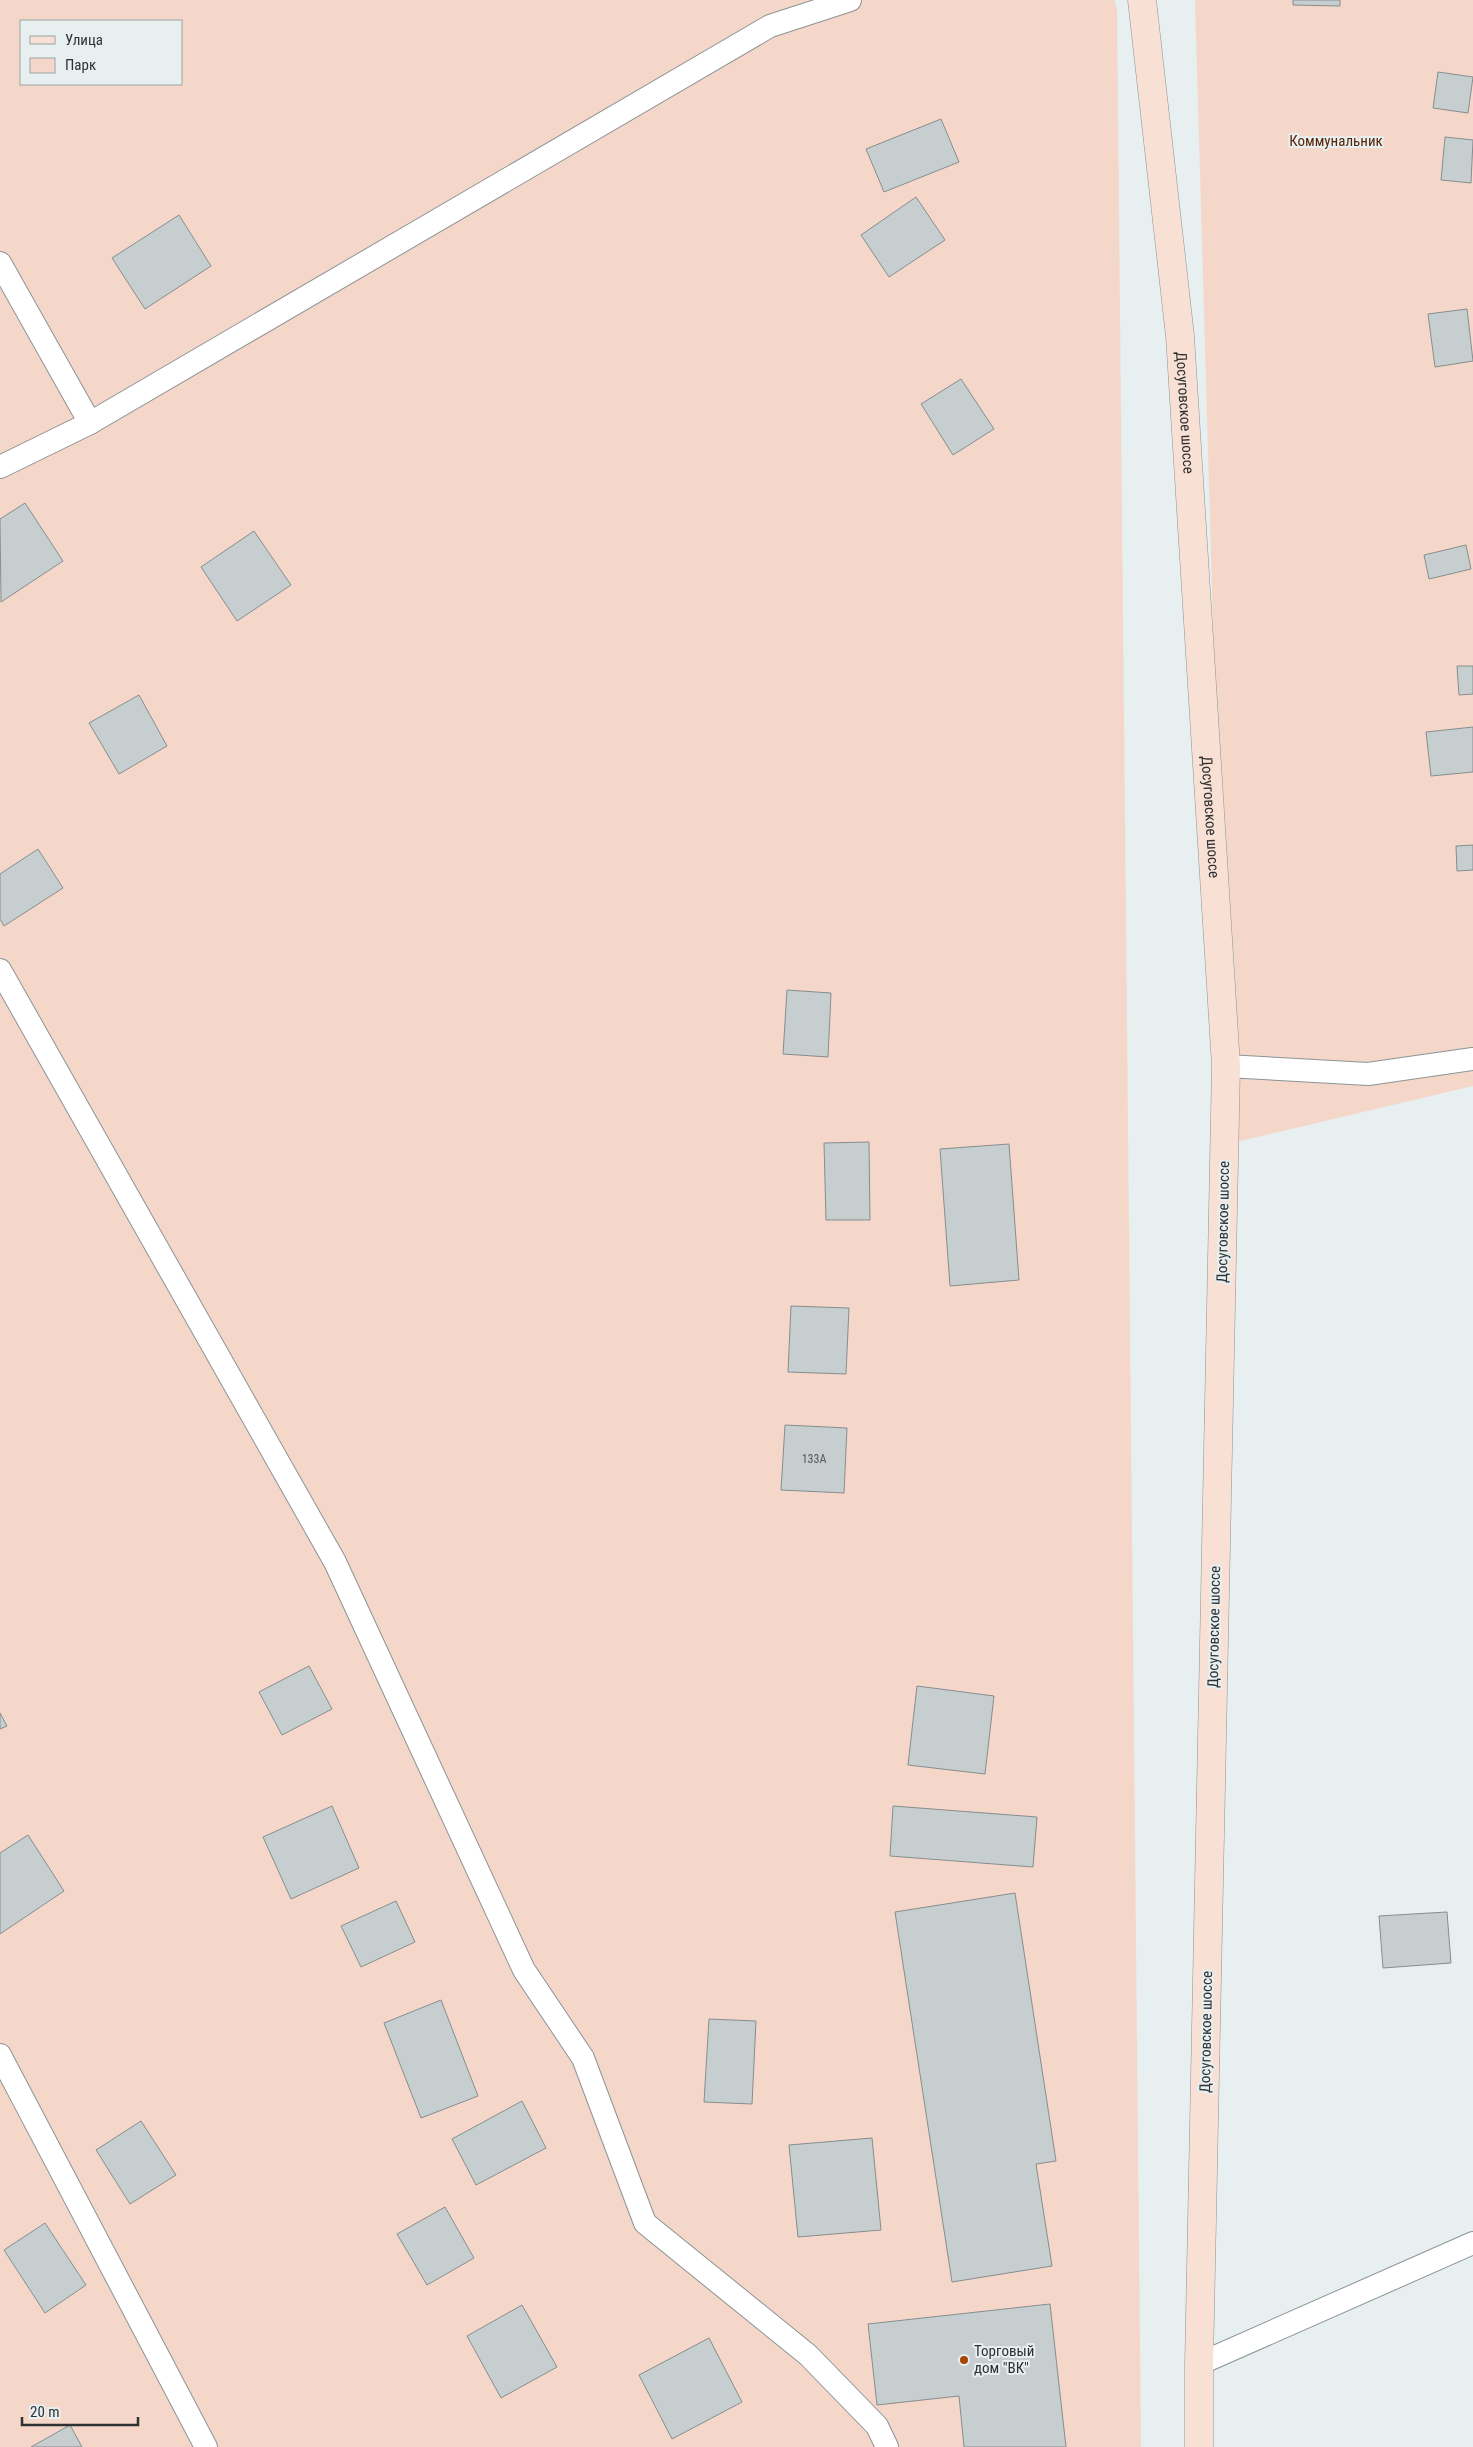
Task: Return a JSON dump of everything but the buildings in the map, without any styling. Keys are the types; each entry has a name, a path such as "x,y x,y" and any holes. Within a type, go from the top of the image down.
{"main road":[{"name":"Досуговское шоссе","path":"1142,0 1180,336 1226,1066 1199,2364 1199,2447"}],"lane":[{"path":"0,467 90,423 770,26 850,0"},
{"path":"0,263 90,423"},
{"path":"0,970 335,1562 524,1970 583,2058 645,2223 808,2355 877,2426 888,2447"},
{"path":"1226,1066 1368,1074 1473,1059"},
{"path":"0,2055 206,2447"},
{"path":"1199,2364 1473,2243"}],"green space":[{"path":"0,0 1114,0 1117,8 1141,2447 0,2447"},
{"name":"Коммунальник","path":"1195,0 1473,0 1473,1086 1228,1144"}],"place":[{"name":"Торговый дом \"ВК\"","path":"964,2360"}]}
